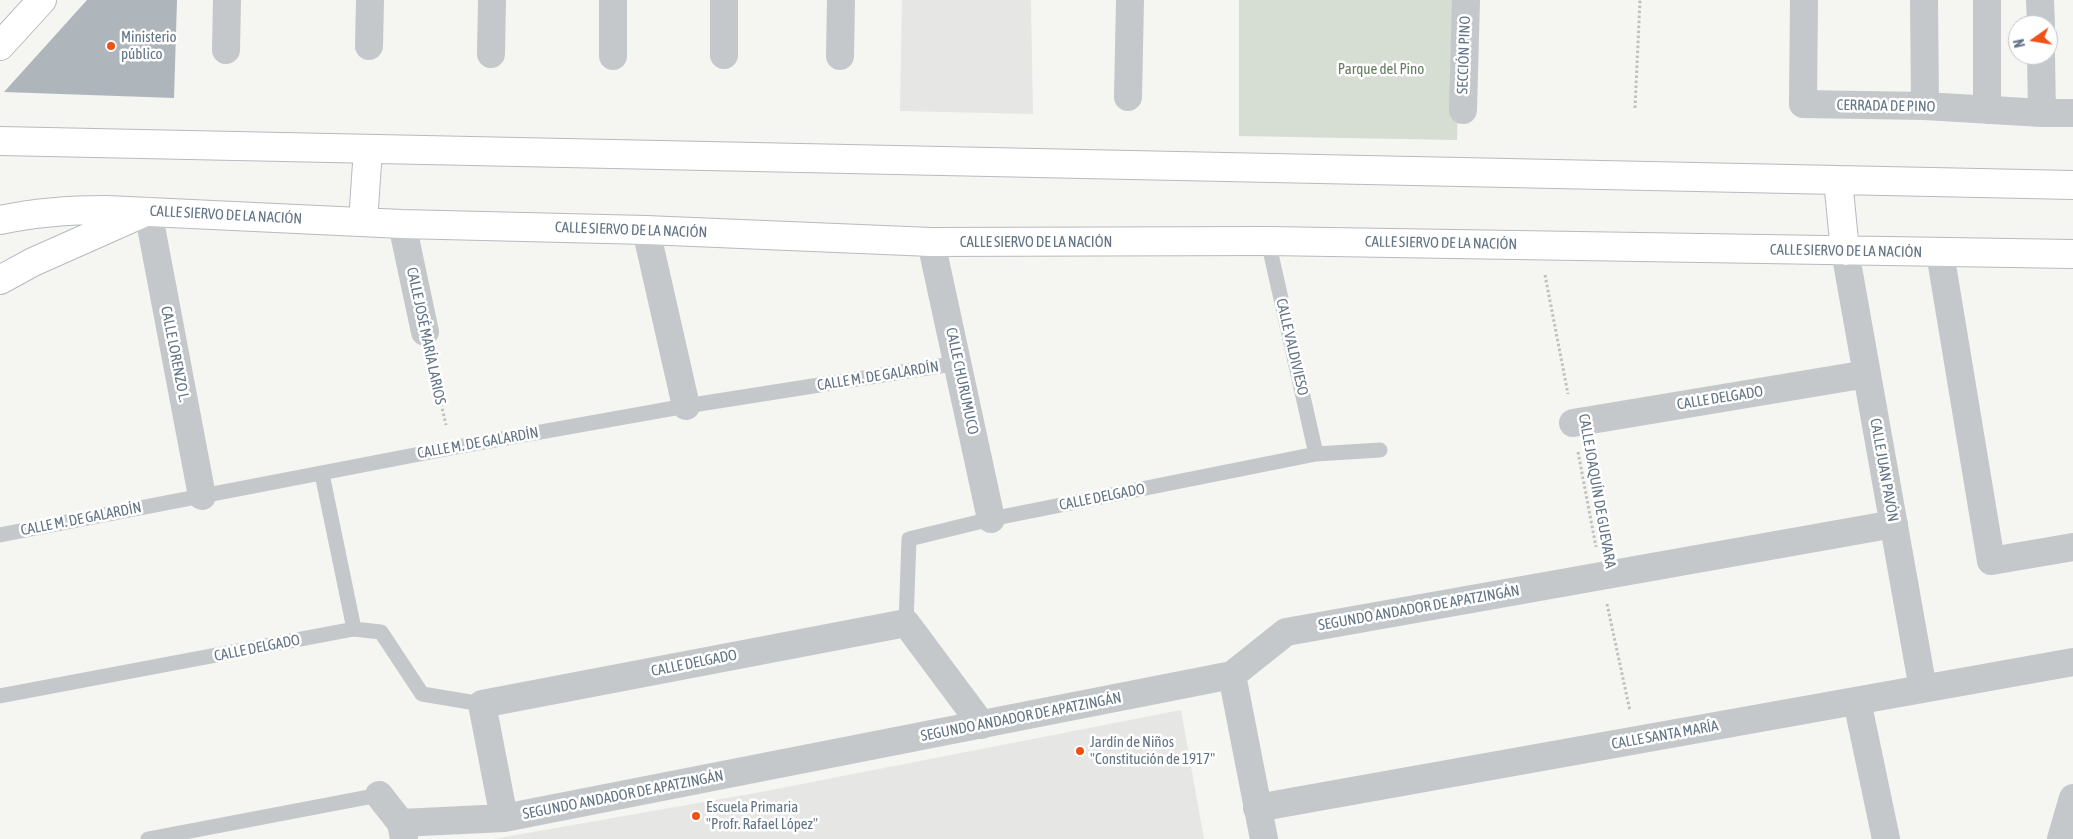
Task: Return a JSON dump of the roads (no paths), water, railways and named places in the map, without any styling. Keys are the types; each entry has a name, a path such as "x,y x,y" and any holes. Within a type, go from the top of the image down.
{"main road":[{"path":"0,46 42,0"},
{"path":"0,141 2073,185"},
{"path":"363,222 368,149"},
{"path":"1838,180 1845,251"},
{"name":"CALLE SIERVO DE LA NACIÓN","path":"0,220 25,214 66,210 148,211 402,224 646,230 931,242 1268,241 2073,254"},
{"path":"0,280 33,262 148,211"}],"street":[{"path":"226,50 227,0"},
{"path":"369,46 370,0"},
{"path":"491,54 492,0"},
{"path":"613,0 613,56"},
{"path":"724,0 724,55"},
{"path":"840,56 841,0"},
{"path":"1128,97 1130,0"},
{"name":"SECCIÓN PINO","path":"1463,110 1466,0"},
{"name":"CERRADA DE PINO","path":"1804,0 1802,104 1926,106 2073,113"},
{"path":"1924,0 1926,106"},
{"path":"1987,0 1987,110"},
{"path":"2040,0 2041,15"},
{"path":"2041,65 2042,113"},
{"name":"CALLE LORENZO L.","path":"148,211 202,496"},
{"name":"CALLE JOSÉ MARÍA LARIOS","path":"402,224 425,332"},
{"path":"646,230 686,406"},
{"name":"CALLE CHURUMUCO","path":"931,242 959,363 991,519"},
{"name":"CALLE JUAN PAVÓN","path":"1845,251 1923,689"},
{"path":"1940,253 1991,561 2073,547"},
{"name":"CALLE DELGADO","path":"1573,423 1867,374"},
{"name":"SEGUNDO ANDADOR DE APATZINGÁN","path":"379,795 402,831 504,818 1232,675 1286,632 1894,524"},
{"path":"906,624 982,725"},
{"name":"CALLE DELGADO","path":"482,704 906,624"},
{"name":"CALLE SANTA MARÍA","path":"1258,808 2073,662"},
{"path":"1232,675 1264,839"},
{"path":"1856,701 1886,839"},
{"path":"482,704 504,818"},
{"path":"2062,839 2073,798"}],"lane":[{"name":"CALLE VALDIVIESO","path":"1268,241 1316,454"},
{"name":"CALLE M. DE GALARDÍN","path":"0,535 451,448 686,406 959,363"},
{"name":"CALLE DELGADO","path":"906,624 908,539 991,519 1316,454 1380,450"},
{"path":"322,474 354,629"},
{"name":"CALLE DELGADO","path":"0,696 354,629 381,632 422,694 482,704"},
{"name":"SEGUNDO ANDADOR DE APATZINGÁN","path":"148,839 379,795"}],"place":[{"name":"Ministerio público","path":"111,46"},
{"name":"Jardín de Niños \"Constitución de 1917\"","path":"1080,751"},
{"name":"Escuela Primaria \"Profr. Rafael López\"","path":"696,816"}],"park label":[{"name":"Parque del Pino","path":"1381,69"}]}
